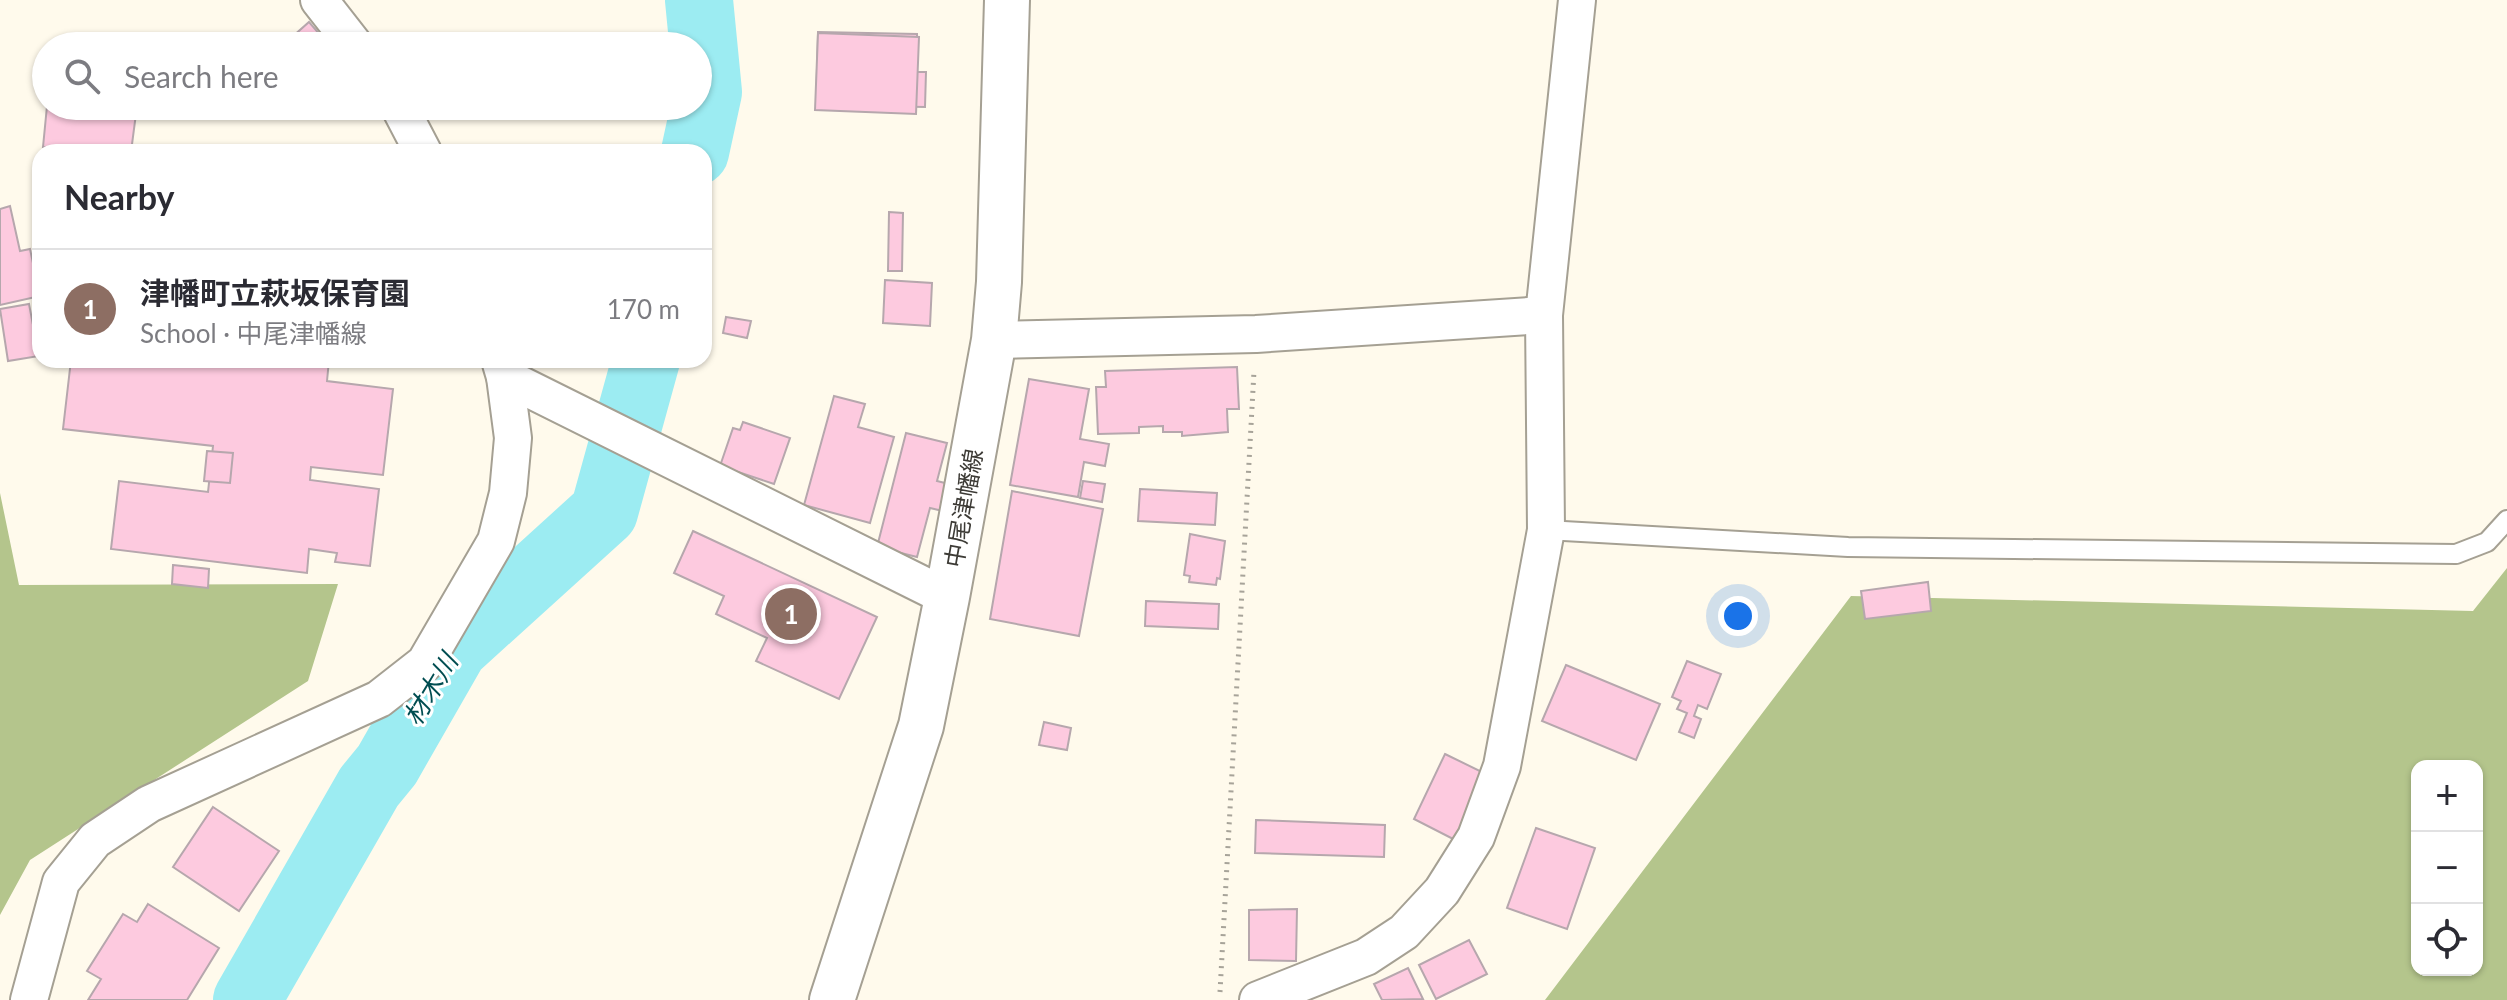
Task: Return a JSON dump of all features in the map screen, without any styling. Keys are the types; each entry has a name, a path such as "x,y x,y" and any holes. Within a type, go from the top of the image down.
{"main road":[{"name":"中尾津幡線","path":"832,1000 921,726 994,340 999,282 1007,0"}],"street":[{"path":"319,0 344,32"},
{"path":"1258,1000 1366,957 1404,932 1442,891 1476,837 1502,766 1546,530 1544,315 1577,0"},
{"path":"406,120 419,144"},
{"path":"994,340 1256,334 1544,315"},
{"path":"502,368 566,407 947,597"},
{"path":"29,1000 61,882 95,840 149,804 379,699 425,663 496,541 508,493 513,438 502,368"}],"lane":[{"path":"1546,530 1848,547 2456,554 2487,542 2507,520"}],"path":[{"path":"1220,1000 1256,334"}],"green space":[{"path":"0,493 19,585 338,584 308,681 30,860 0,915"},
{"path":"2507,568 2507,1000 1545,1000 1851,596 2473,611"}],"building":[{"path":"309,22 318,32 298,32"},
{"path":"818,32 917,34 917,72 926,72 925,107 816,105"},
{"path":"818,33 919,37 916,114 815,110"},
{"path":"46,120 135,120 132,144 43,144"},
{"path":"10,206 20,251 30,249 32,298 0,305 0,209"},
{"path":"889,212 903,213 902,271 888,271"},
{"path":"885,280 932,283 930,326 883,323"},
{"path":"29,304 32,357 8,361 0,309"},
{"path":"726,317 751,321 747,338 723,333"},
{"path":"1237,367 1239,409 1227,409 1228,432 1182,436 1182,432 1163,432 1163,426 1139,427 1139,433 1098,434 1096,387 1106,387 1105,371"},
{"path":"70,368 328,368 327,381 393,389 383,475 311,467 310,480 379,489 370,566 335,562 337,553 309,549 307,573 111,549 119,481 208,492 213,446 63,429"},
{"path":"1029,379 1089,389 1080,439 1109,444 1105,466 1084,462 1078,497 1010,485"},
{"path":"834,396 865,404 858,427 894,437 870,523 804,505"},
{"path":"743,422 790,438 774,484 720,466 733,428 740,430"},
{"path":"906,433 947,443 937,481 953,485 947,512 930,508 917,557 877,547"},
{"path":"207,451 233,453 230,483 204,481"},
{"path":"1083,481 1105,484 1102,502 1080,498"},
{"path":"1140,489 1217,493 1215,525 1138,521"},
{"path":"1012,491 1103,509 1079,636 990,619"},
{"path":"693,531 877,617 839,699 756,661 767,638 716,614 724,596 674,573"},
{"path":"1190,534 1225,541 1220,579 1217,578 1216,585 1189,582 1190,576 1184,575"},
{"path":"173,565 209,569 208,588 172,584"},
{"path":"1928,582 1931,611 1865,619 1861,591"},
{"path":"1146,601 1219,604 1218,629 1145,626"},
{"path":"1687,661 1721,674 1707,709 1698,705 1694,716 1701,719 1694,738 1679,732 1687,713 1677,709 1681,701 1672,697"},
{"path":"1566,665 1660,704 1636,760 1542,721"},
{"path":"1044,722 1071,728 1067,750 1039,745"},
{"path":"1445,754 1486,774 1461,843 1414,819"},
{"path":"213,807 279,851 239,911 173,867"},
{"path":"1256,820 1385,825 1384,857 1255,853"},
{"path":"1536,828 1595,848 1567,929 1507,908"},
{"path":"148,904 219,948 187,1000 88,1000 101,979 87,971 123,914 137,922"},
{"path":"1297,909 1296,961 1249,960 1249,910"},
{"path":"1469,940 1487,974 1436,999 1419,965"},
{"path":"1408,968 1423,999 1382,1000 1374,984"}],"waterway":[{"name":"材木川","path":"699,0 702,32"},
{"name":"材木川","path":"697,144 702,120"},
{"name":"材木川","path":"247,1000 369,787 387,765 454,648 604,512 644,368"}],"place":[{"name":"津幡町立萩坂保育園","path":"791,614"}]}
